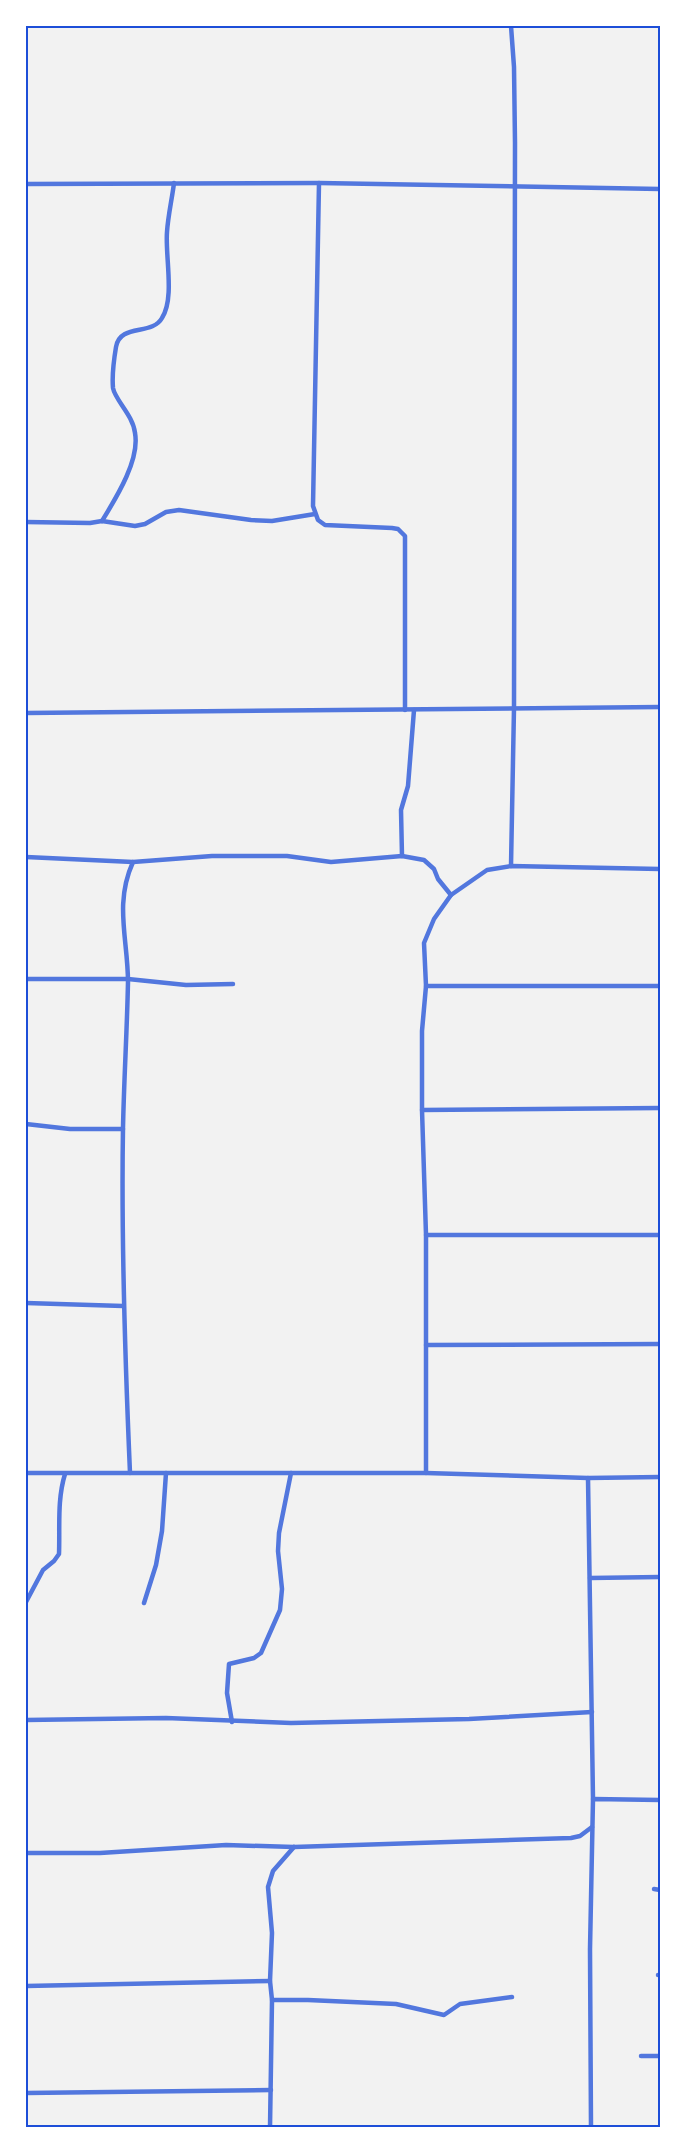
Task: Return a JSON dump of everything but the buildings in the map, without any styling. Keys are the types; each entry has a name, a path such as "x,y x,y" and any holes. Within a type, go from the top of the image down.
{"street":[{"path":"511,26 514,67 514,708 511,866"},
{"path":"102,521 129,468 136,444 131,419 113,389 116,348 118,339 125,333 160,322 166,311 167,233 174,183"},
{"path":"319,183 315,514 318,520 325,525 392,528 398,529 405,536 405,710"},
{"path":"26,184 319,183 660,189"},
{"path":"26,522 90,523 102,521 135,526 145,524 166,512 179,510 272,521 315,514"},
{"path":"26,713 660,707"},
{"path":"402,856 401,810 408,786 414,710"},
{"path":"26,857 133,862 212,856 287,856 331,862 402,856 424,860 434,869 438,879 452,895"},
{"path":"130,1473 123,1306 123,1129 128,979 123,900 125,879 133,862"},
{"path":"426,1473 426,1235 422,1110 426,986 424,943 434,919 452,895 487,870 511,866 660,869"},
{"path":"26,979 128,979 186,985 233,984"},
{"path":"426,986 660,986"},
{"path":"422,1110 660,1108"},
{"path":"26,1124 70,1129 123,1129"},
{"path":"426,1235 660,1235"},
{"path":"26,1303 123,1306"},
{"path":"426,1345 660,1344"},
{"path":"26,1473 426,1473 588,1478 660,1477"},
{"path":"144,1603 156,1565 162,1531 166,1473"},
{"path":"232,1722 227,1693 229,1665 254,1658 261,1653 280,1610 282,1589 278,1560 279,1533 291,1473"},
{"path":"26,1602 43,1570 59,1554 59,1499 65,1474"},
{"path":"588,1478 593,1799 590,1949 591,2127"},
{"path":"590,1578 660,1577"},
{"path":"26,1720 166,1718 291,1723 458,1719 592,1712"},
{"path":"593,1799 660,1800"},
{"path":"26,1853 111,1852 225,1845 294,1847 571,1838 580,1836 592,1827"},
{"path":"270,2127 272,1933 268,1887 273,1872 294,1847"},
{"path":"654,1889 660,1890"},
{"path":"26,1986 270,1981"},
{"path":"272,2000 396,2004 444,2015 460,2004 512,1997"},
{"path":"641,2056 660,2056"},
{"path":"26,2093 271,2090"}]}
